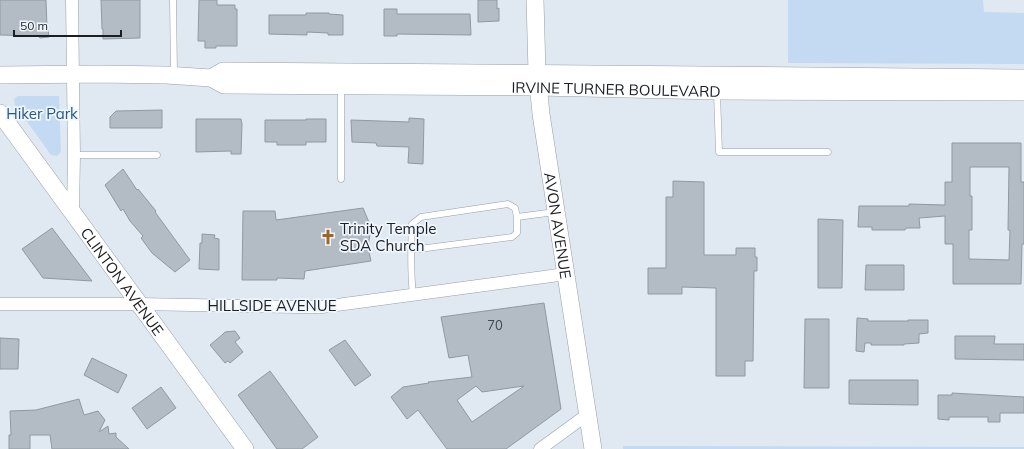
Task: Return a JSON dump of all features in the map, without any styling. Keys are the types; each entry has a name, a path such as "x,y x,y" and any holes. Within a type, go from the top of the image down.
{"main road":[{"name":"AVON AVENUE","path":"536,0 540,114 593,449"},
{"name":"IRVINE TURNER BOULEVARD","path":"211,78 223,71 538,79 717,91 1024,92"},
{"name":"IRVINE TURNER BOULEVARD","path":"0,75 73,74 174,76 211,78 224,85 341,87 538,79 717,76 1024,78"},
{"name":"CLINTON AVENUE","path":"0,114 245,449"}],"street":[{"path":"72,0 74,155 73,214"},
{"name":"HILLSIDE AVENUE","path":"0,304 139,304 314,307 566,274"},
{"path":"540,449 588,414"}],"lane":[{"path":"173,0 174,76"},
{"path":"341,87 341,179"},
{"path":"717,91 719,152 828,152"},
{"path":"74,155 157,155"},
{"path":"411,250 512,237 517,233 515,208 508,204 421,217 412,224 410,267 412,294"},
{"path":"517,218 556,212"}],"green space":[{"path":"788,0 983,0 984,12 1024,13 1024,64 788,63"},
{"name":"Hiker Park","path":"18,96 59,96 61,151 57,156 51,155 15,105 14,99"},
{"path":"623,446 1024,447 1024,449 623,449"}],"building":[{"path":"0,0 46,0 47,28 49,37 40,38 38,36 0,35"},
{"path":"101,0 140,0 140,38 103,39"},
{"path":"199,0 217,0 217,5 235,5 235,9 237,9 237,46 216,46 216,48 205,48 205,41 198,41"},
{"path":"478,0 497,0 497,9 499,8 499,21 478,22"},
{"path":"384,9 397,9 397,14 470,14 471,35 397,34 397,36 384,36"},
{"path":"306,13 329,13 343,15 343,35 328,35 328,33 307,32 307,35 269,34 269,15 306,15"},
{"path":"162,110 162,128 110,128 110,117 116,111"},
{"path":"409,118 424,119 423,164 408,163 409,147 377,146 376,143 352,142 351,120 409,122"},
{"path":"196,119 241,119 241,154 231,154 231,151 196,152"},
{"path":"326,119 326,142 306,142 306,145 277,145 277,142 265,142 265,120"},
{"path":"952,143 1021,143 1021,182 1024,182 1024,244 1022,244 1021,284 953,284 953,244 945,244 945,216 919,218 920,228 906,228 905,230 872,230 872,227 858,227 859,206 909,206 909,204 945,205 945,182 952,182","holes":["970,167 1009,167 1009,260 969,259 969,230 972,230"]},
{"path":"123,169 137,190 138,189 156,211 155,212 190,260 175,272 152,253 141,238 143,236 130,221 123,209 121,211 105,185"},
{"path":"673,181 704,182 704,255 736,255 736,248 755,248 755,257 757,257 757,271 754,271 753,361 745,361 745,376 716,376 716,288 682,287 682,294 648,294 648,268 666,268 666,197 673,197"},
{"name":"Trinity Temple SDA Church","path":"363,208 371,227 368,247 371,261 305,271 304,279 277,278 277,280 242,280 243,211 275,211 276,220"},
{"path":"818,219 843,220 842,288 818,288"},
{"path":"52,228 92,281 43,278 22,249"},
{"path":"202,234 215,235 214,238 219,239 219,270 199,269 200,243 202,243"},
{"path":"866,265 904,265 904,290 865,290"},
{"path":"544,303 561,409 506,449 447,449 418,410 407,419 391,397 403,387 429,383 428,382 472,377 468,355 449,358 441,317","holes":["476,386 482,392 524,386 472,422 457,400"]},
{"path":"857,318 868,319 868,321 928,320 928,333 919,334 919,343 904,345 871,345 871,343 865,343 864,352 856,351"},
{"path":"805,319 829,319 829,388 804,388"},
{"path":"235,331 240,338 235,342 243,352 230,363 228,361 225,363 210,345 225,332"},
{"path":"955,336 995,336 994,344 1024,344 1024,360 955,359"},
{"path":"0,338 19,339 18,369 0,369"},
{"path":"345,340 371,375 355,386 329,350"},
{"path":"92,358 127,375 118,393 84,375"},
{"path":"270,371 318,437 302,449 277,449 238,395"},
{"path":"849,380 918,380 918,405 849,404"},
{"path":"161,387 176,408 147,429 132,408"},
{"path":"952,393 1024,397 1024,413 1000,413 1000,422 988,422 988,417 949,417 949,420 938,419 938,395 952,395"},
{"path":"79,399 84,415 98,411 105,420 99,432 108,426 109,434 116,433 116,437 129,449 52,449 50,435 30,435 30,449 9,449 9,435 11,435 10,411 36,410"}],"place":[{"name":"Trinity Temple SDA Church","path":"328,237"}]}
